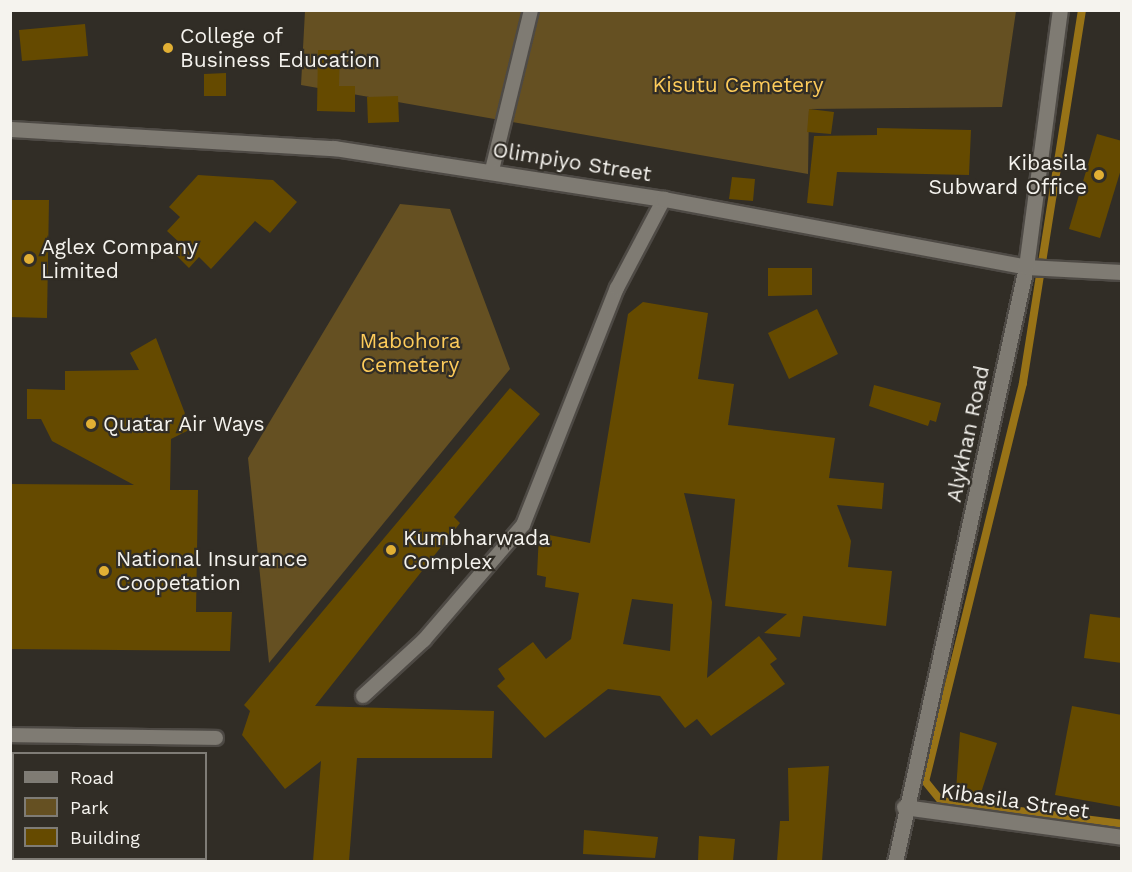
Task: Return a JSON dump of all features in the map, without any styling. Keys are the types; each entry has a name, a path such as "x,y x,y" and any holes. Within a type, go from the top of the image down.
{"street":[{"name":"Alykhan Road","path":"895,861 904,807 1026,267 1060,10"},
{"name":"Olimpiyo Street","path":"10,129 334,148 492,170 664,199 1026,267 1122,272"},
{"name":"Kibasila Street","path":"904,807 1122,837"}],"lane":[{"path":"492,170 531,10"},
{"path":"363,696 424,640 523,525 616,288 664,199"},
{"path":"10,735 216,738"}],"green space":[{"name":"Kisutu Cemetery","path":"305,11 1016,11 1002,107 809,109 808,174 301,85"},
{"name":"Mabohora Cemetery","path":"400,204 450,209 510,369 269,663 248,458"}],"building":[{"path":"85,24 88,56 22,61 19,30"},
{"path":"318,50 340,50 339,86 355,86 355,112 317,111"},
{"path":"226,73 226,96 204,96 204,74"},
{"path":"398,96 399,122 368,123 367,97"},
{"path":"809,109 834,112 831,134 807,132"},
{"path":"877,128 971,130 969,175 837,172 833,206 807,203 814,136 877,135"},
{"path":"1097,134 1122,141 1122,166 1100,238 1069,229"},
{"path":"198,175 273,180 297,202 270,233 255,221 211,269 199,257 189,268 173,252 181,244 167,231 180,217 169,207"},
{"path":"732,177 755,179 753,201 729,199"},
{"name":"Aglex Company Limited","path":"10,200 49,200 47,318 10,317"},
{"path":"768,268 812,268 812,295 768,296"},
{"path":"643,302 708,313 698,379 734,384 728,425 835,438 829,478 884,483 882,509 837,505 851,541 848,567 892,571 886,626 803,616 800,637 764,633 787,614 725,606 735,499 684,493 712,602 707,678 759,636 777,659 770,664 785,684 711,736 697,719 685,728 660,696 608,689 545,738 497,686 505,679 498,669 533,642 546,659 571,639 579,593 545,587 546,577 537,575 539,533 590,543 628,314","holes":["632,599 673,604 670,651 623,644"]},
{"path":"817,309 838,354 789,379 768,333"},
{"name":"National Insurance Coopetation","path":"156,338 191,429 171,439 170,490 198,490 196,612 232,612 230,651 10,649 10,484 134,485 52,441 41,419 27,419 27,389 65,390 65,371 139,370 130,353"},
{"path":"874,385 941,403 936,422 930,420 928,426 869,406"},
{"path":"510,388 540,414 454,517 460,523 315,706 494,711 492,758 357,758 349,861 313,861 321,761 285,789 242,735 250,711 244,705"},
{"path":"1090,614 1122,618 1122,663 1084,658"},
{"path":"1072,706 1122,715 1122,807 1055,795"},
{"path":"960,732 997,743 980,796 956,791"},
{"path":"829,766 822,861 777,861 780,821 789,821 788,768"},
{"path":"584,830 658,837 655,858 583,854"},
{"path":"699,836 735,839 733,861 698,861"}],"waterway":[{"path":"1082,10 1023,383 925,781 941,801 1122,824"}],"place":[{"name":"College of Business Education","path":"168,48"},
{"name":"Kibasila Subward Office","path":"1099,175"},
{"name":"Aglex Company Limited","path":"29,259"},
{"name":"Quatar Air Ways","path":"91,424"},
{"name":"Kumbharwada Complex","path":"391,550"},
{"name":"National Insurance Coopetation","path":"104,571"}]}
